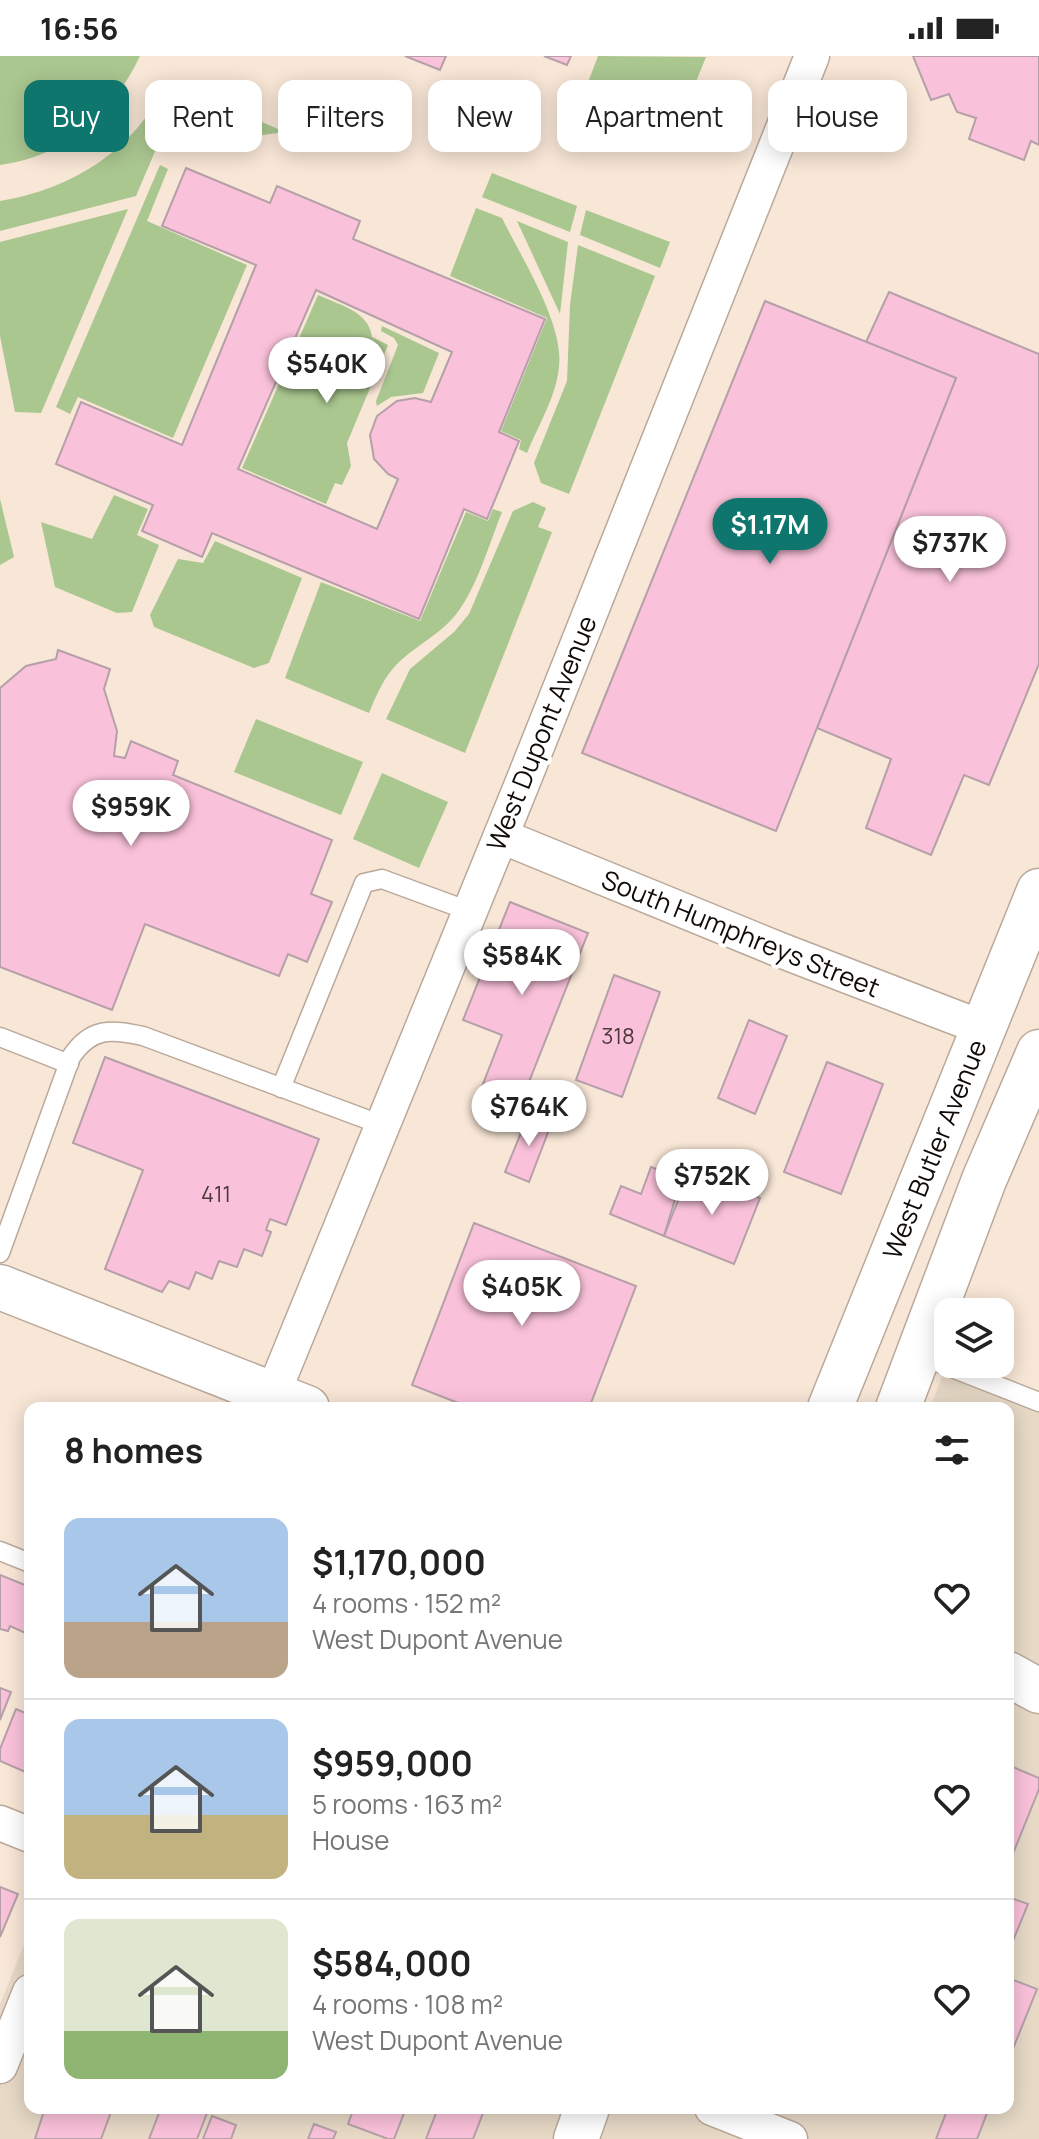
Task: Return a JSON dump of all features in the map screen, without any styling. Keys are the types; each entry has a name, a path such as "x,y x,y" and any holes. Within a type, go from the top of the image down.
{"main road":[{"name":"West Butler Avenue","path":"832,1402 1039,891"},
{"path":"983,1028 1000,1054 1002,1077 977,1157 984,1180"},
{"path":"900,1402 984,1180 1039,1052"},
{"path":"0,1287 277,1402"},
{"path":"1014,1677 1039,1691"},
{"path":"576,2139 585,2114"}],"street":[{"name":"West Dupont Avenue","path":"283,1402 382,1125 501,836 812,56"},
{"name":"South Humphreys Street","path":"501,836 780,950 983,1028"},
{"path":"0,1823 24,1833"},
{"path":"0,2066 24,2007"},
{"path":"727,2114 790,2139"}],"lane":[{"path":"281,1088 364,883 382,879 469,911"},
{"path":"0,1253 69,1064 82,1041 101,1032 122,1031 143,1036 382,1125"},
{"path":"0,1037 69,1064"},
{"path":"918,1355 1039,1402"},
{"path":"0,1551 24,1561"}],"shaded area":[{"path":"942,1378 983,1378 1039,1400 1039,2139 0,2139 0,2004 24,1945 24,2114 1014,2114 1014,1402 932,1402"}],"green space":[{"path":"0,56 140,56 127,80 24,80 24,152 48,152 0,165"},
{"path":"598,56 706,57 697,80 589,80"},
{"path":"145,117 145,152 155,152 136,196 0,231 0,201 52,187 76,176 112,152 129,152 129,136"},
{"path":"262,122 278,129 278,133 262,135"},
{"path":"160,165 168,169 147,221 247,265 173,438 78,397 70,414 56,407"},
{"path":"492,173 577,206 570,232 482,197"},
{"path":"476,208 502,218 540,291 559,349 555,388 527,453 519,449 521,440 501,431 547,318 450,276"},
{"path":"128,209 41,413 15,412 0,336 0,242"},
{"path":"586,210 670,242 660,268 580,235"},
{"path":"517,221 568,242 560,314"},
{"path":"578,245 655,276 569,494 541,483 534,463 567,381 570,305"},
{"path":"318,295 359,315 370,328 372,337 388,345 347,443 351,466 342,485 335,483 326,504 242,468"},
{"path":"382,326 439,353 423,393 391,397 377,406 376,401 398,345 394,338 381,331"},
{"path":"114,495 148,509 137,535 159,545 132,612 117,613 55,587 41,522 92,539"},
{"path":"0,499 14,557 0,565"},
{"path":"533,502 546,508 538,527 552,532 465,753 386,719 410,669 454,632 469,614 513,511"},
{"path":"493,509 502,512 475,581 461,607 446,625 396,665 369,713 285,678 321,582 420,621 466,512 488,521"},
{"path":"215,541 302,578 269,663 254,668 154,627 150,615 178,559 203,563"},
{"path":"256,719 363,762 341,815 234,772"},
{"path":"382,773 448,802 419,868 353,839"}],"building":[{"path":"405,56 446,56 440,70"},
{"path":"544,56 571,56 567,65"},
{"path":"913,56 1039,56 1039,145 1031,141 1024,160 969,139 976,118 957,112 949,94 931,100"},
{"path":"186,168 270,203 277,186 360,221 353,239 545,319 499,432 519,441 487,519 464,509 419,619 212,533 202,557 142,531 153,505 56,464 81,402 182,445 256,265 162,226","holes":["316,290 452,352 431,402 415,398 397,401 377,416 370,435 374,459 388,474 398,479 377,529 238,469"]},
{"path":"889,292 1039,354 1039,664 989,785 964,775 931,855 866,828 891,759 817,728 956,378 866,342"},
{"path":"765,301 956,378 776,831 582,753"},
{"path":"58,650 110,669 104,689 117,731 114,756 125,758 131,741 178,761 173,775 332,840 311,894 332,902 307,962 288,954 279,976 145,924 112,1010 0,967 0,688 26,666 56,659"},
{"path":"510,902 588,933 517,1112 478,1097 502,1035 463,1020"},
{"path":"614,975 660,992 622,1097 576,1080"},
{"path":"749,1020 787,1036 755,1114 718,1098"},
{"path":"105,1057 319,1139 286,1225 270,1219 266,1230 271,1232 262,1256 244,1249 237,1267 219,1261 212,1279 196,1272 189,1289 169,1281 162,1292 105,1269 143,1170 73,1143"},
{"path":"827,1062 883,1084 841,1194 784,1172"},
{"path":"529,1113 552,1122 529,1182 505,1172"},
{"path":"651,1167 681,1179 664,1236 610,1214 621,1186 641,1194"},
{"path":"690,1170 760,1198 734,1264 664,1236"},
{"path":"474,1223 636,1286 591,1402 456,1402 412,1385"},
{"path":"0,1575 24,1585 24,1632 10,1626 8,1631 0,1629"},
{"path":"0,1688 11,1692 0,1720"},
{"path":"16,1709 24,1712 24,1771 0,1761 0,1749"},
{"path":"1014,1768 1039,1778 1039,1789 1014,1851"},
{"path":"0,1887 18,1894 0,1937"},
{"path":"1014,1899 1028,1904 1014,1938"},
{"path":"1014,1980 1037,1989 1014,2046"},
{"path":"43,2114 110,2114 101,2139 35,2139"},
{"path":"159,2114 207,2114 197,2139 149,2139"},
{"path":"352,2114 404,2114 394,2139 348,2124"},
{"path":"436,2114 483,2114 473,2139 426,2139"},
{"path":"946,2114 987,2114 977,2139 936,2139"},
{"path":"212,2116 236,2125 231,2139 203,2139"},
{"path":"314,2124 336,2132 333,2139 308,2139"}]}
